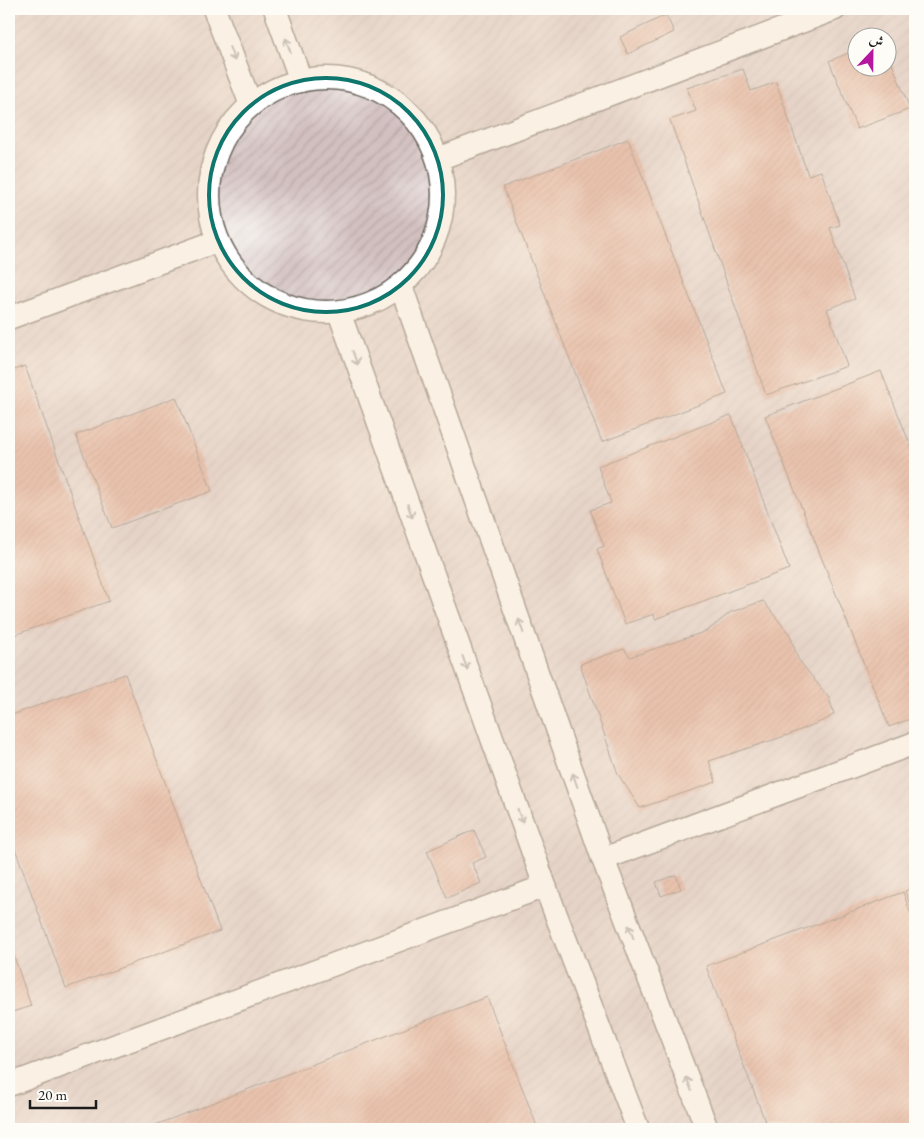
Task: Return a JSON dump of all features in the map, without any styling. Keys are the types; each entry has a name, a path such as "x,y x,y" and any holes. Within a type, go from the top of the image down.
{"street":[{"path":"214,9 251,105"},
{"path":"276,9 301,81"},
{"path":"438,159 835,9"},
{"path":"317,78 356,82 392,98 420,125 438,159 443,194 438,228 424,260 400,286 371,303 339,312 302,310 266,296 238,272 217,241 209,210 210,176 219,146 237,118 261,96 288,84 301,81 317,78"},
{"path":"9,318 217,241"},
{"path":"400,286 603,859 707,1129"},
{"path":"339,312 546,886 638,1129"},
{"path":"603,859 915,743"},
{"path":"9,1085 546,886"}],"highlighted area":[{"path":"317,78 356,82 392,98 420,125 438,159 443,194 438,228 424,260 401,286 371,303 339,312 302,310 266,296 238,272 217,241 209,209 209,177 219,146 237,118 261,96 288,84"}],"shaded area":[{"path":"9,9 915,9 915,1129 9,1129"}],"building":[{"path":"666,15 674,32 628,54 620,37"},
{"path":"846,54 846,78 896,78 896,74 910,109 857,129 829,61"},
{"path":"743,69 751,91 776,82 808,175 821,171 840,225 830,228 855,299 827,309 847,366 766,395 670,120 696,111 687,88"},
{"path":"628,139 727,394 602,442 503,187"},
{"path":"25,366 109,601 9,637 9,372"},
{"path":"881,371 915,457 915,717 889,727 765,416"},
{"path":"176,397 212,491 112,528 76,435"},
{"path":"731,415 789,569 655,619 654,614 625,624 597,549 604,546 590,510 611,503 598,466"},
{"path":"763,601 790,635 798,659 829,698 834,714 827,719 788,735 709,761 716,782 640,808 618,774 580,664 624,649 630,657 707,631 731,612"},
{"path":"125,674 220,931 66,988 9,832 9,716"},
{"path":"474,830 486,857 472,863 481,883 447,898 427,851"},
{"path":"676,875 681,889 661,896 656,882"},
{"path":"915,887 915,918 905,891"},
{"path":"903,892 915,926 915,1129 768,1129 706,966"},
{"path":"9,942 31,1006 9,1013"},
{"path":"487,997 538,1129 145,1129"}]}
